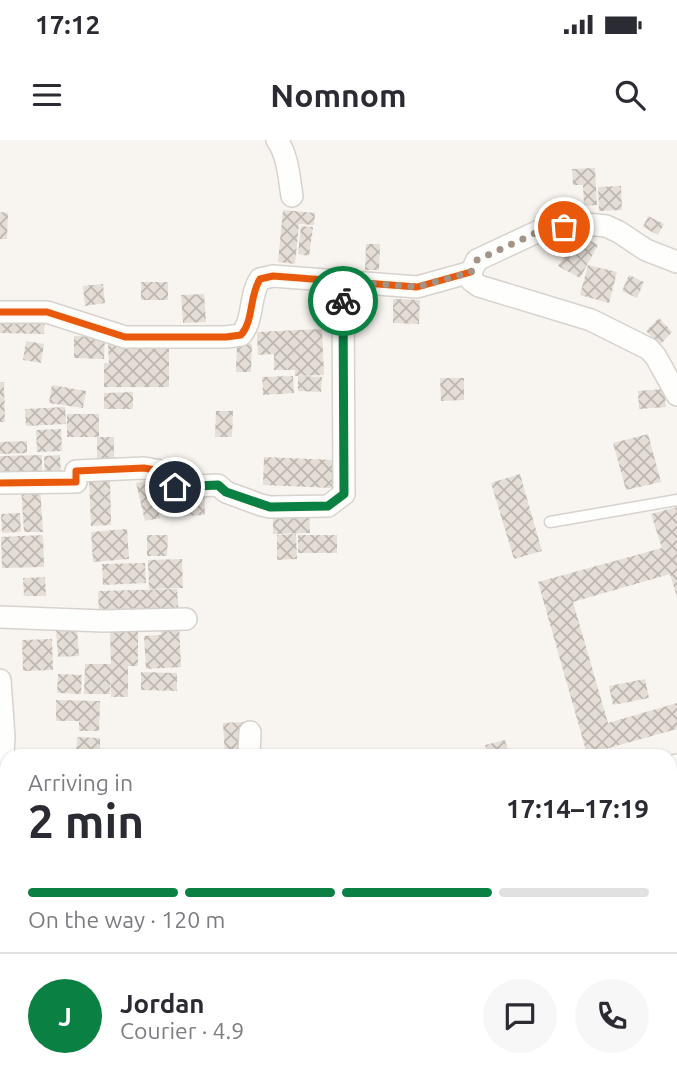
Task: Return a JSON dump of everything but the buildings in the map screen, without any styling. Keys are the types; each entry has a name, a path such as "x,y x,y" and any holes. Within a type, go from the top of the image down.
{"street":[{"path":"277,140 285,158 292,196"},
{"path":"677,262 646,250 606,226 587,223 540,231 477,260 471,272 472,281 479,286 591,320 649,349 677,395"},
{"path":"0,312 47,312 125,337 226,337 241,335 247,328 254,287 260,278 273,276 417,287 471,272"},
{"path":"0,483 76,482 76,471 144,468 173,473 175,487 218,485 226,492 270,507 328,506 344,494 343,281"},
{"path":"0,617 103,621 187,619"},
{"path":"0,680 2,737"},
{"path":"249,749 250,732"}],"lane":[{"path":"550,522 677,500"}],"cycle path":[{"path":"0,312 47,312 125,337 226,337 241,335 245,329 260,279 273,276 417,287 471,272"},
{"path":"0,483 76,482 76,471 144,468 173,473 175,487 218,485 226,492 270,507 328,506 344,494 343,281"}],"way so far":[{"path":"343,301 343,281 417,287 428,285 471,272 477,260 540,231 564,227"}],"route":[{"path":"175,487 218,485 226,492 270,507 328,506 344,494 343,301"}]}
